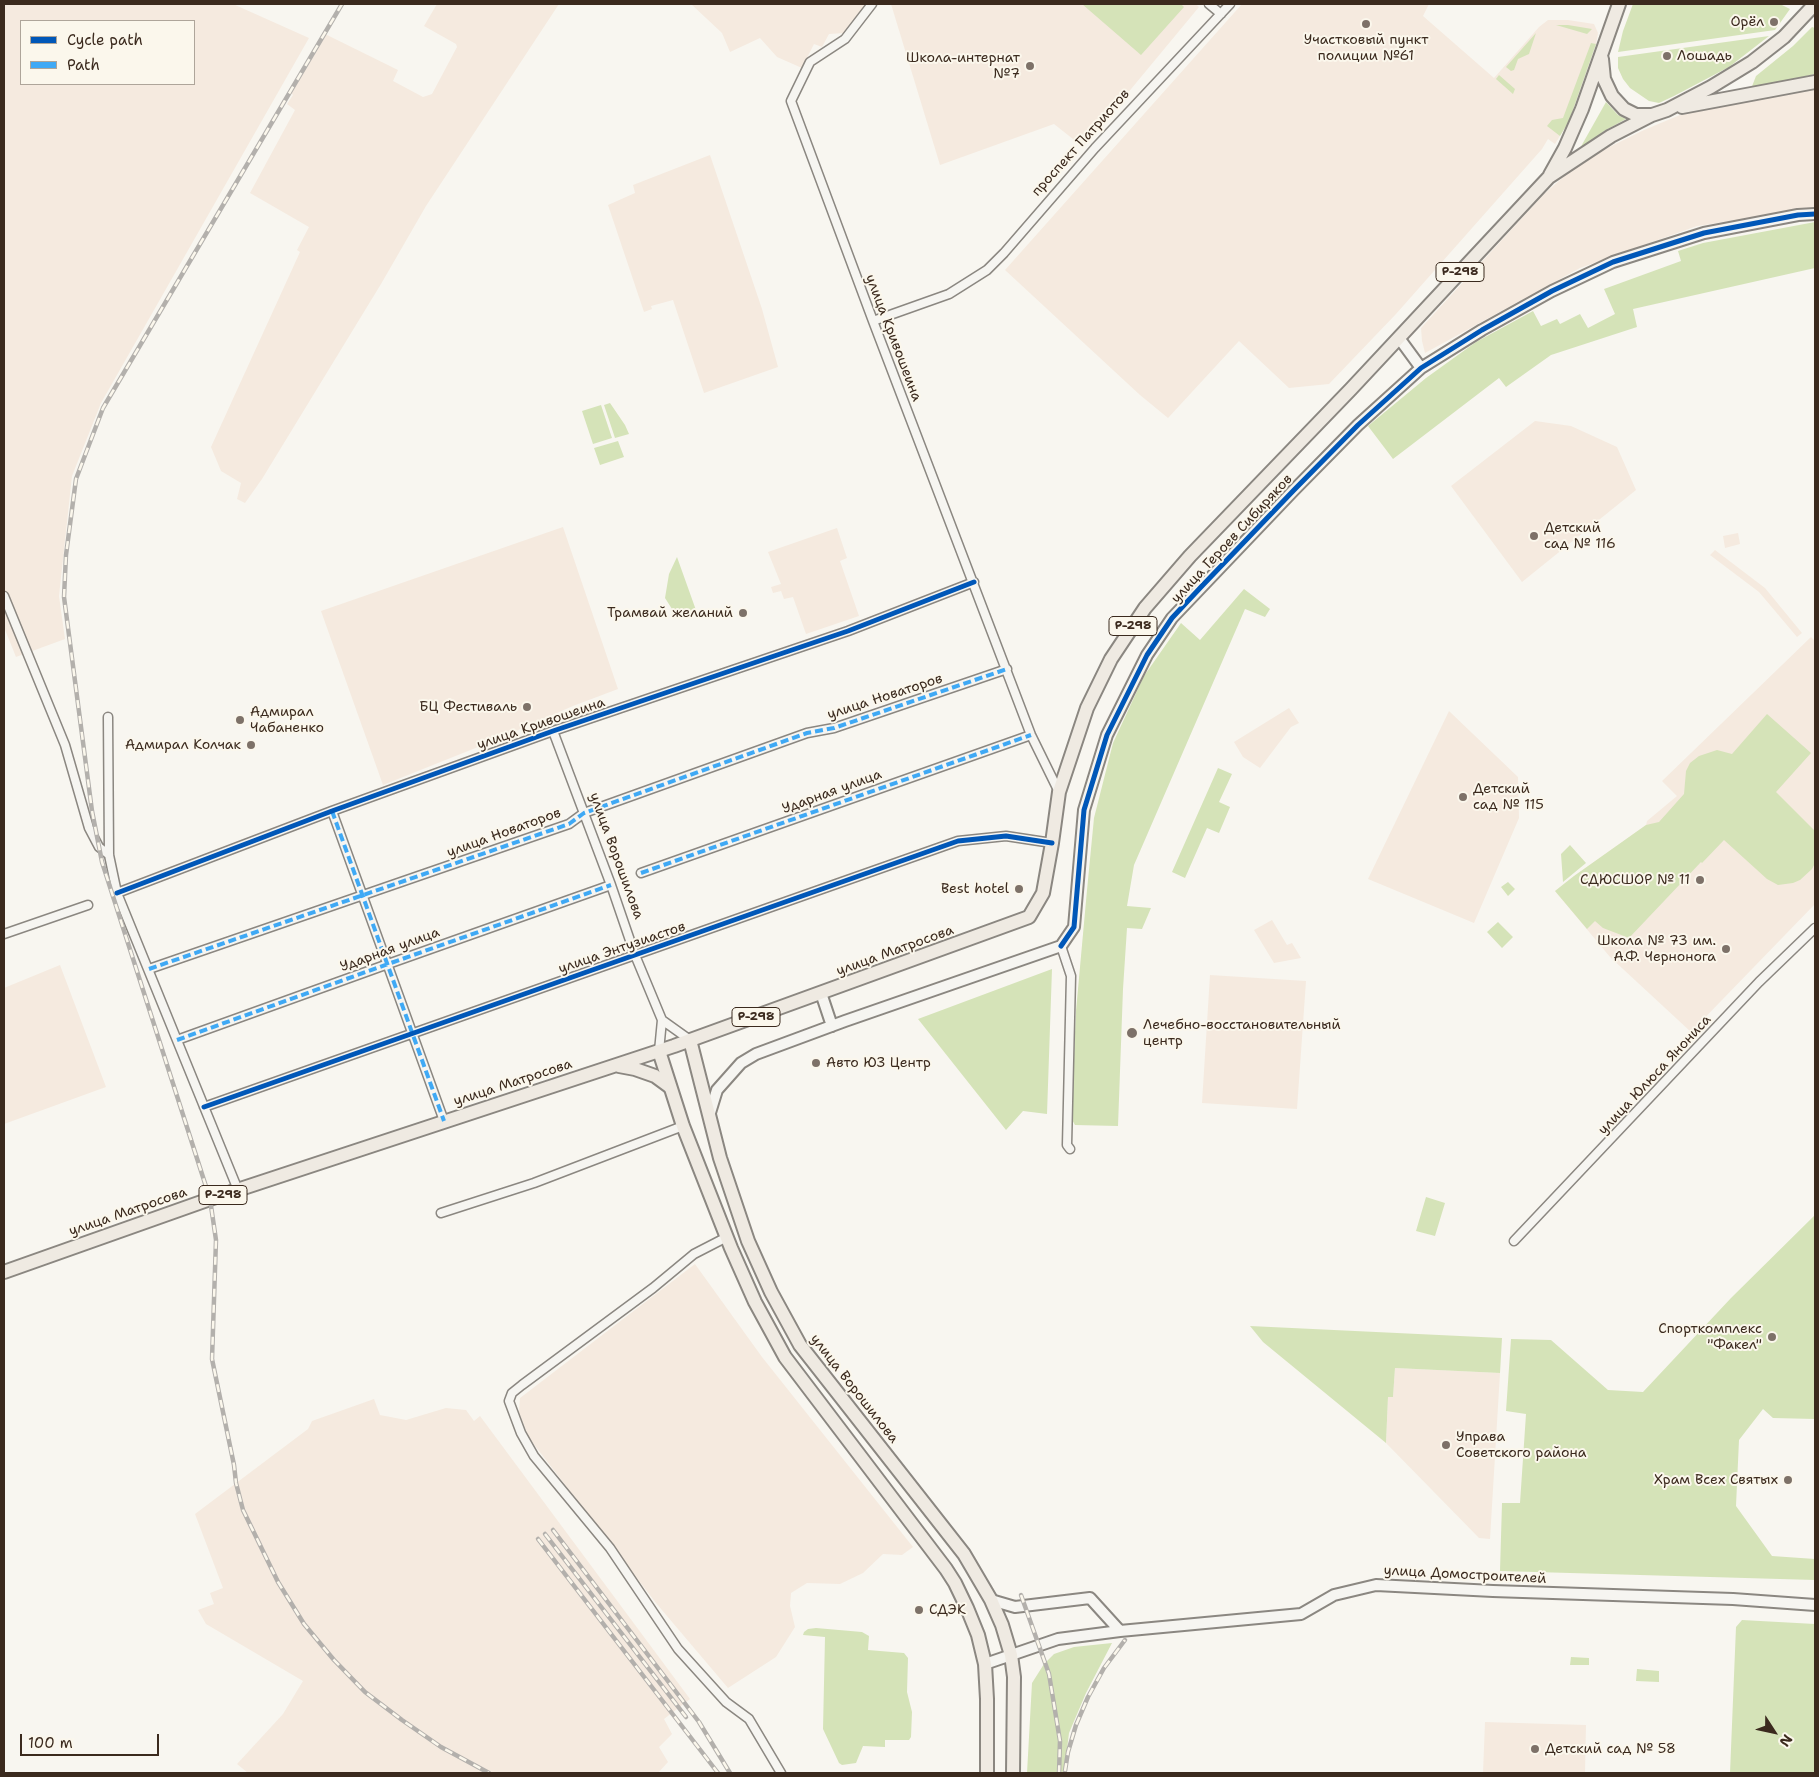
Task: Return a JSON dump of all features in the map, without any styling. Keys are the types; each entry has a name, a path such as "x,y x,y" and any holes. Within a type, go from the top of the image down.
{"main road":[{"name":"Р-298","path":"1549,177 1565,148 1582,109 1618,4"},
{"name":"Р-298","path":"1549,177 1611,136 1711,87 1752,62 1784,37 1815,4"},
{"path":"1601,54 1604,79 1612,96 1624,109 1636,115 1652,116"},
{"path":"1667,110 1815,82"},
{"name":"улица Героев Сибиряков","path":"1029,917 1043,893 1059,792 1087,708 1111,659 1145,608 1197,549 1399,338 1549,177"},
{"name":"улица Матросова","path":"4,1272 238,1190 659,1051 1029,917"},
{"name":"улица Ворошилова","path":"690,1040 720,1158 748,1241 770,1292 800,1345 964,1554 991,1600 1002,1625 1011,1655 1014,1677 1013,1773"},
{"name":"улица Ворошилова","path":"659,1051 683,1126 727,1237 755,1302 785,1356 955,1583 978,1635 985,1664 987,1681 987,1773"},
{"path":"616,1065 655,1076 670,1087"}],"street":[{"name":"улица Кривошеина","path":"872,4 845,39 810,62 791,101 873,322 1031,735 1059,792"},
{"path":"1209,4 1221,14"},
{"name":"проспект Патриотов","path":"873,322 949,294 987,270 1095,148 1230,4"},
{"name":"улица Героев Сибиряков","path":"1061,946 1074,927 1084,810 1107,735 1147,655 1172,618 1358,425 1421,368 1482,330 1565,285 1634,254 1704,233 1798,215 1815,214"},
{"path":"1399,338 1421,368"},
{"name":"улица Кривошеина","path":"117,893 332,811 553,731 787,652 974,582"},
{"path":"4,596 65,744 89,828 99,847 109,855"},
{"name":"улица Новаторов","path":"149,969 569,824 584,813 807,733 834,728 1007,669"},
{"path":"108,717 109,855 117,893 238,1190"},
{"name":"улица Ворошилова","path":"553,731 635,955 662,1020 659,1051"},
{"name":"Ударная улица","path":"641,873 1031,735"},
{"path":"332,811 444,1121"},
{"name":"улица Энтузиастов","path":"204,1107 958,840 1006,836 1052,843"},
{"name":"Ударная улица","path":"177,1040 611,886"},
{"path":"4,934 88,905"},
{"name":"улица Юлюса Янониса","path":"1514,1242 1759,982 1815,928"},
{"path":"709,1117 718,1090 741,1063 756,1054 1061,946 1071,976 1067,1145 1070,1150"},
{"path":"821,993 832,1026"},
{"path":"662,1020 690,1040"},
{"path":"441,1213 534,1182 683,1126"},
{"path":"727,1237 694,1254 654,1288 522,1385 512,1393 509,1401 521,1433 534,1456 610,1548 678,1649 726,1702 749,1719 781,1773"},
{"name":"улица Домостроителей","path":"985,1664 1058,1639 1120,1631 1301,1614 1334,1595 1376,1585 1815,1604"},
{"path":"991,1600 1015,1607 1090,1598 1120,1631"}],"shaded area":[{"path":"4,4 233,4 309,38 101,403 72,476 59,596 65,639 16,657 4,627"},
{"path":"437,4 559,4 426,206 381,284 262,479 245,503 237,499 241,483 221,471 211,447 300,252 297,250 309,227 250,193 295,110 287,104 293,95 291,93 325,34 398,70 393,81 423,97 432,94 457,47 456,44 424,26"},
{"path":"691,4 866,4 845,33 829,34 822,47 814,44 802,68 777,57 760,38 730,52 722,33"},
{"name":"Школа-интернат №7","path":"891,4 1196,4 1199,7 1083,147 1054,124 940,165"},
{"path":"1242,4 1429,4 1423,16 1494,78 1539,27 1548,20 1568,20 1594,24 1598,33 1596,44 1569,121 1555,144 1548,139 1542,149 1396,314 1329,384 1289,388 1239,341 1168,418 1140,395 1005,270"},
{"path":"1815,87 1815,209 1697,226 1580,268 1425,353 1421,328 1544,194 1583,160 1644,130 1680,115"},
{"path":"710,155 762,309 778,367 704,393 673,300 651,306 652,309 644,312 608,205 635,193 633,185"},
{"name":"Детский сад № 116","path":"1535,421 1571,426 1617,447 1636,490 1522,582 1451,486"},
{"path":"563,527 618,689 383,785 321,611"},
{"path":"837,528 847,558 840,561 859,616 806,634 793,597 784,599 781,591 773,593 771,587 781,584 768,552"},
{"path":"1738,533 1740,544 1725,548 1723,536"},
{"path":"1715,550 1765,588 1802,633 1797,637 1759,592 1710,555"},
{"path":"1811,637 1815,641 1815,904 1691,1032 1610,957 1555,891 1646,825 1647,821 1677,796 1662,781"},
{"path":"1289,708 1299,723 1291,727 1260,768 1243,757 1234,742"},
{"name":"Детский сад № 115","path":"1449,711 1518,777 1519,818 1474,923 1368,879"},
{"path":"1272,920 1287,945 1292,943 1301,958 1274,963 1254,930"},
{"path":"60,965 106,1087 4,1124 4,988"},
{"path":"1210,975 1306,981 1297,1109 1202,1103"},
{"path":"695,1264 762,1357 913,1547 902,1555 883,1554 863,1573 840,1584 807,1583 791,1593 790,1606 795,1627 776,1657 728,1688 656,1603 529,1438 519,1412 520,1398"},
{"path":"1395,1368 1500,1373 1490,1539 1479,1538 1386,1443 1388,1397 1393,1397"},
{"path":"374,1399 380,1415 406,1420 446,1408 466,1410 474,1421 480,1416 690,1699 664,1719 672,1734 659,1747 668,1762 658,1773 248,1773 237,1764 283,1714 303,1681 206,1624 198,1610 214,1604 210,1593 223,1588 195,1514 308,1429 312,1421"},
{"name":"Детский сад № 58","path":"1485,1722 1586,1725 1585,1773 1483,1773"}],"green space":[{"path":"1082,4 1181,4 1184,7 1141,55"},
{"path":"1633,4 1780,4 1790,9 1775,30 1618,52"},
{"path":"1556,25 1568,25 1592,29 1587,34"},
{"path":"1812,27 1815,28 1815,74 1751,89 1756,76 1793,46"},
{"path":"1536,33 1529,54 1518,59 1514,70 1511,71 1506,67"},
{"path":"1769,36 1729,67 1659,103 1649,101 1630,88 1618,68 1618,57"},
{"path":"1591,43 1596,44 1569,121 1560,136 1547,126 1552,120 1563,118"},
{"path":"1499,75 1515,89 1513,94 1496,79"},
{"path":"1606,102 1618,115 1626,119 1604,131 1579,150"},
{"path":"1815,222 1815,268 1633,309 1637,327 1551,355 1506,387 1499,378 1393,459 1368,426 1426,378 1476,342 1533,311 1541,326 1557,319 1560,324 1580,314 1588,328 1615,314 1604,289 1681,261 1678,251 1703,243"},
{"path":"610,403 629,434 615,438 604,405"},
{"path":"601,405 612,438 593,444 582,411"},
{"path":"618,441 624,457 600,465 594,448"},
{"path":"677,557 697,613 672,609 665,598 669,574"},
{"path":"1244,589 1270,609 1265,617 1245,609 1134,865 1127,906 1151,908 1142,929 1127,928 1118,1126 1075,1125 1071,1118 1076,1011 1094,818 1113,743 1144,676 1181,623 1200,640"},
{"path":"1767,714 1811,753 1776,792 1815,831 1815,863 1812,869 1800,880 1778,885 1767,879 1724,840 1629,938 1603,928 1595,921 1587,929 1555,891 1646,825 1659,822 1684,794 1686,771 1690,763 1699,756 1717,750 1732,754"},
{"path":"1218,768 1232,774 1219,802 1230,807 1219,833 1207,828 1185,878 1172,872"},
{"path":"1570,845 1586,863 1563,882 1561,854"},
{"path":"1508,882 1515,889 1508,896 1501,887"},
{"path":"1498,922 1513,937 1502,948 1487,932"},
{"path":"1052,969 1047,1114 1023,1111 1006,1130 918,1019"},
{"path":"1426,1197 1445,1203 1435,1236 1416,1231"},
{"path":"1815,1215 1815,1419 1773,1418 1763,1409 1739,1440 1736,1506 1772,1556 1815,1559 1815,1580 1500,1571 1502,1503 1520,1503 1526,1414 1506,1411 1511,1339 1551,1340 1608,1390 1643,1392 1731,1298"},
{"path":"1250,1326 1502,1338 1500,1373 1395,1368 1393,1397 1388,1397 1386,1443 1263,1342"},
{"path":"1742,1620 1815,1624 1815,1773 1730,1773 1736,1627"},
{"path":"808,1629 862,1632 869,1636 868,1650 904,1653 908,1658 907,1692 912,1712 911,1737 909,1740 885,1740 885,1747 863,1746 856,1763 842,1765 839,1763 823,1729 825,1637 803,1635"},
{"path":"1112,1643 1086,1693 1069,1733 1064,1773 1027,1773 1032,1683 1044,1664 1054,1654 1074,1647"},
{"path":"1571,1657 1589,1658 1589,1665 1570,1665"},
{"path":"1637,1669 1659,1671 1659,1682 1636,1681"}],"railway":[{"path":"342,4 103,408 76,479 66,555 64,597 92,811 102,862 210,1199 216,1240 212,1359 243,1510 278,1582 304,1624 334,1660 365,1692 402,1720 441,1747 489,1773"},
{"path":"553,1530 699,1722 730,1773"},
{"path":"545,1534 686,1717"},
{"path":"538,1539 718,1773"},
{"path":"1021,1595 1049,1674 1060,1741 1059,1773"},
{"path":"1065,1771 1068,1752 1076,1725 1088,1697 1104,1668 1125,1640"}],"marked path":[{"path":"149,969 569,824 584,813 807,733 834,728 1007,669"},
{"path":"641,873 1031,735"},
{"path":"332,811 444,1121"},
{"path":"177,1040 611,885"}],"cycle path":[{"path":"1061,946 1074,927 1084,810 1107,735 1147,655 1172,618 1358,425 1421,368 1482,330 1552,291 1613,262 1704,233 1798,215 1815,214"},
{"path":"117,893 332,811 553,731 848,631 974,582"},
{"path":"204,1107 958,841 1006,836 1052,843"}],"place":[{"name":"Орёл","path":"1774,22"},
{"name":"Участковый пункт полиции №61","path":"1366,24"},
{"name":"Лошадь","path":"1667,56"},
{"name":"Школа-интернат №7","path":"1030,66"},
{"name":"Детский сад № 116","path":"1534,536"},
{"name":"Трамвай желаний","path":"743,613"},
{"name":"БЦ Фестиваль","path":"527,707"},
{"name":"Адмирал Чабаненко","path":"240,720"},
{"name":"Адмирал Колчак","path":"251,745"},
{"name":"Детский сад № 115","path":"1463,797"},
{"name":"СДЮСШОР № 11","path":"1700,880"},
{"name":"Best hotel","path":"1019,889"},
{"name":"Школа № 73 им. А.Ф. Чернонога","path":"1726,949"},
{"name":"Лечебно-восстановительный центр","path":"1132,1033"},
{"name":"Авто ЮЗ Центр","path":"816,1063"},
{"name":"Спорткомплекс \"Факел\"","path":"1772,1337"},
{"name":"Управа Советского района","path":"1446,1445"},
{"name":"Храм Всех Святых","path":"1788,1480"},
{"name":"СДЭК","path":"919,1610"},
{"name":"Детский сад № 58","path":"1535,1749"}]}
